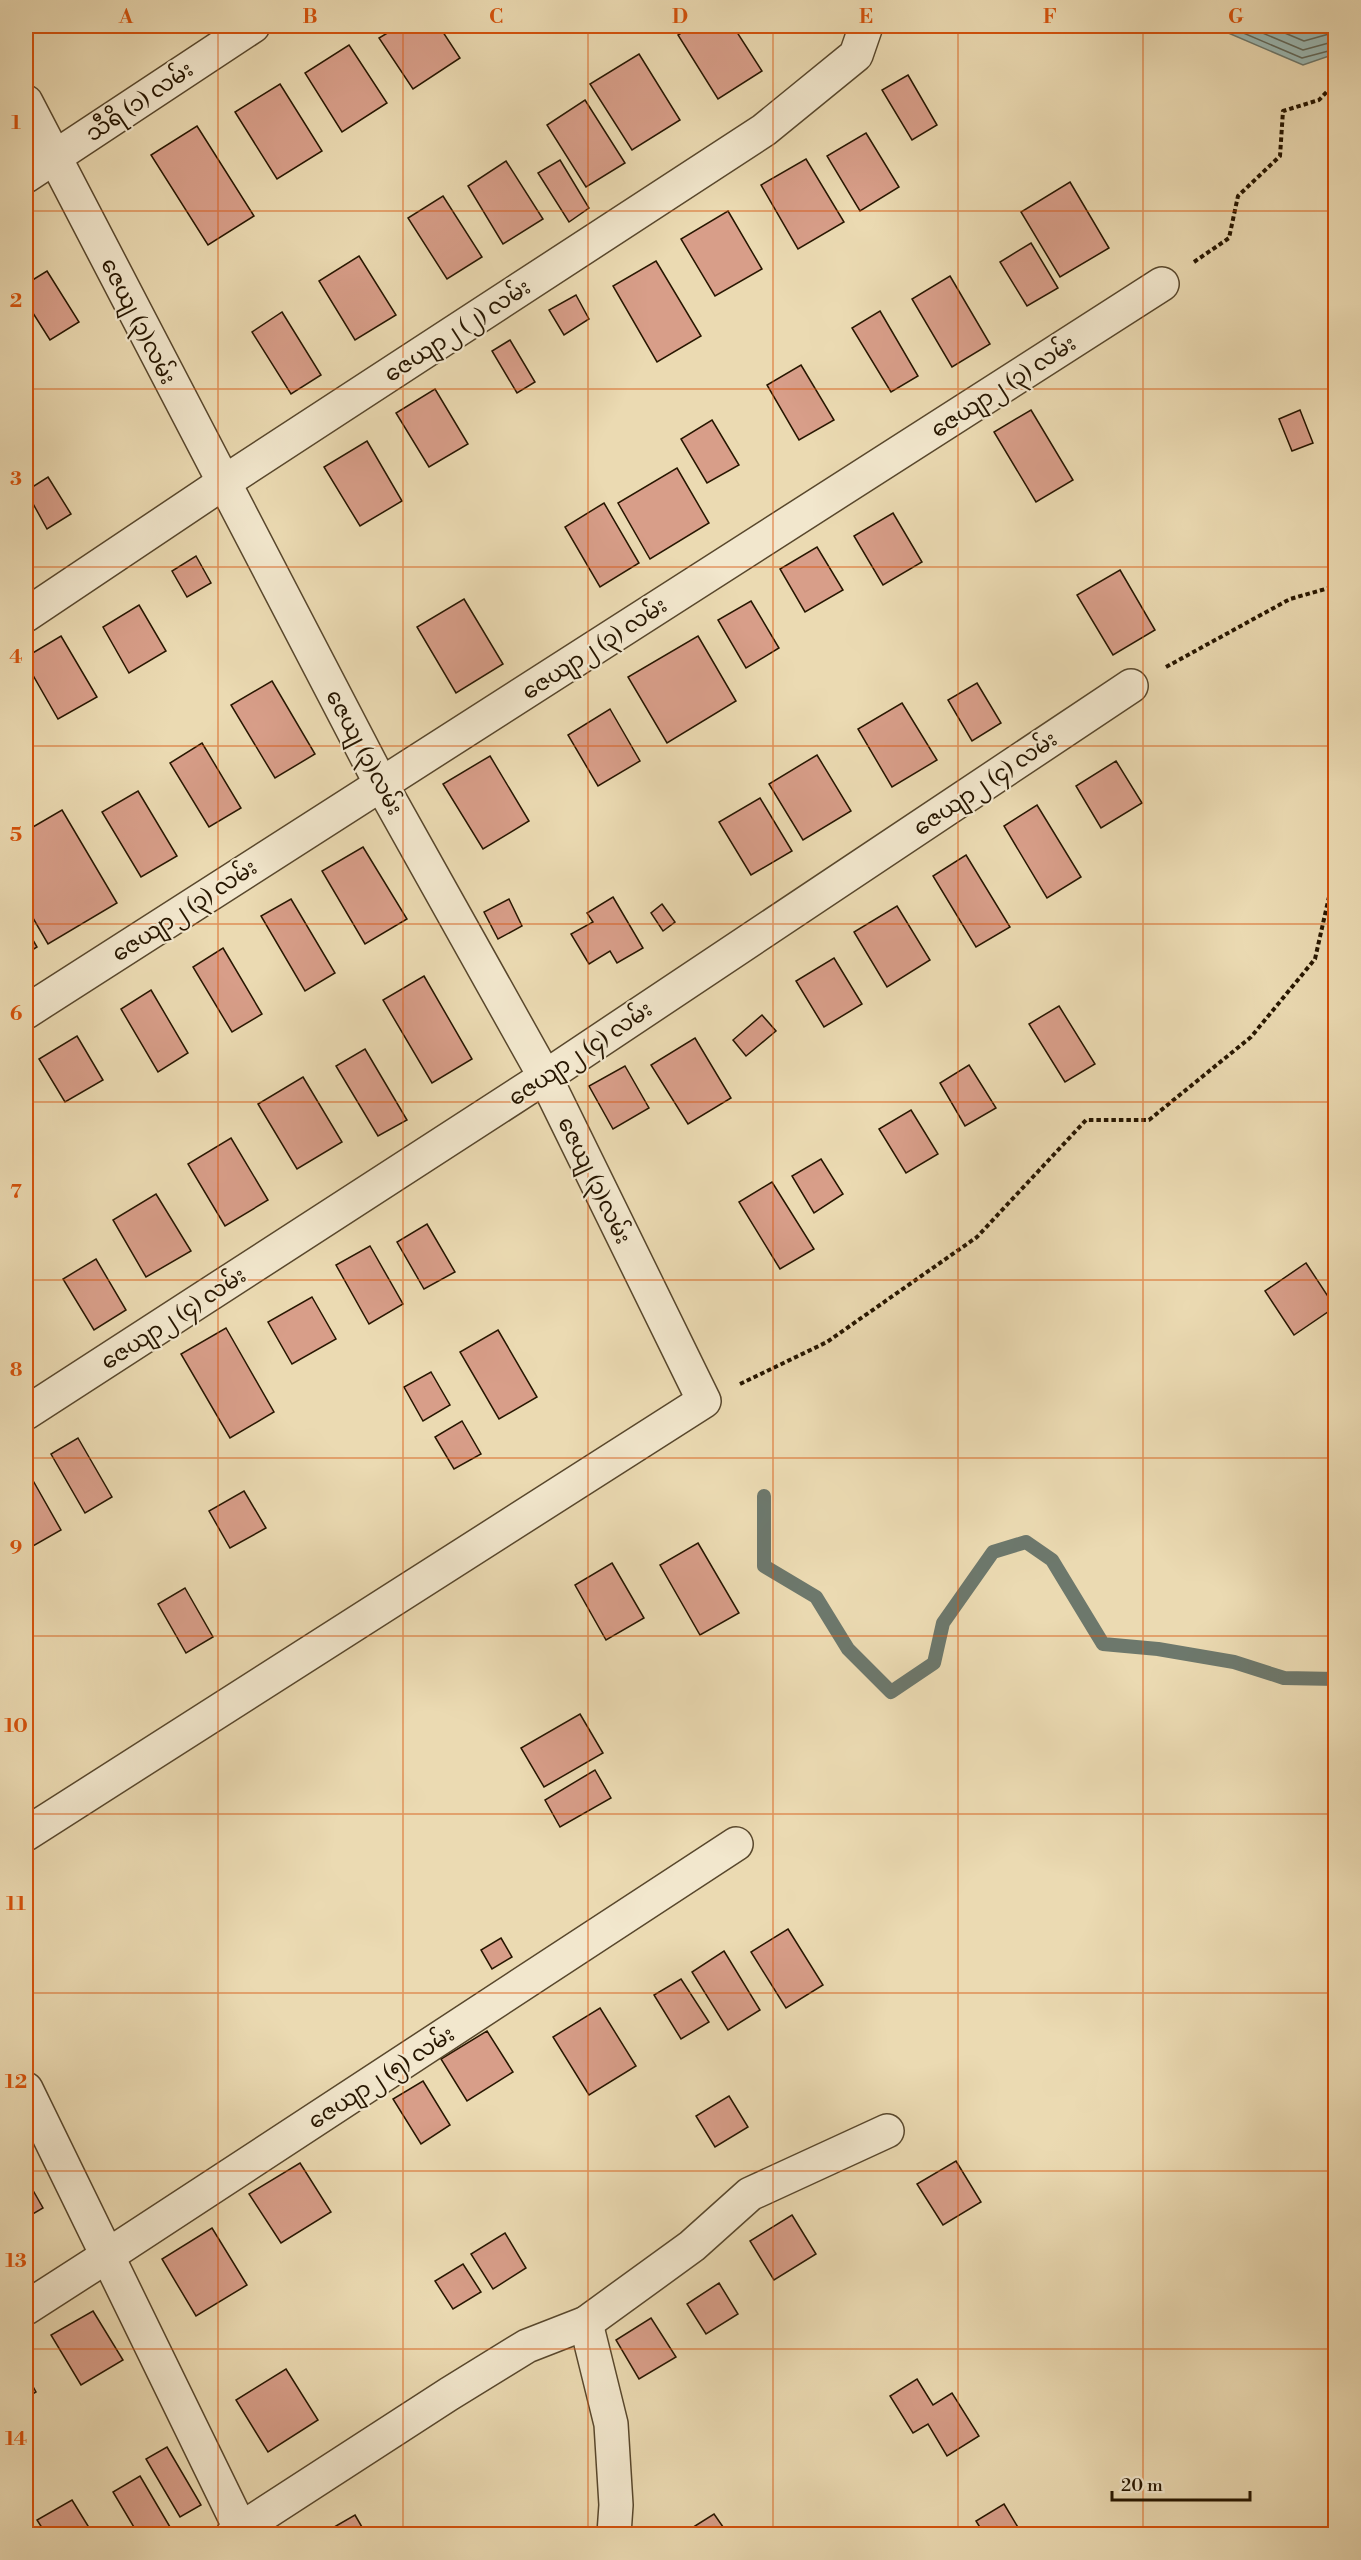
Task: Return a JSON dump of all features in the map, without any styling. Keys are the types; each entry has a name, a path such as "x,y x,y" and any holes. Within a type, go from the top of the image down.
{"street":[{"name":"သီရိ (၁) လမ်း","path":"26,176 253,26"},
{"name":"ဇေယျာ၂ (၂) လမ်း","path":"26,615 223,483 764,130 856,55 866,26"},
{"name":"ဇေယျ (၃)လမ်း","path":"26,102 381,784 545,1077 704,1401"},
{"name":"ဇေယျာ၂ (၃) လမ်း","path":"26,1012 1162,284"},
{"name":"ဇေယျာ၂ (၄) လမ်း","path":"26,1413 545,1077 1131,686"},
{"path":"26,1834 704,1401"},
{"name":"ဇေယျာ၂ (၅) လမ်း","path":"26,2308 736,1844"},
{"path":"26,2089 238,2533 449,2394 527,2346 586,2323 692,2246 750,2194 887,2131"},
{"path":"586,2323 611,2424 616,2505 614,2535"}],"path":[{"path":"1162,284 1229,238 1238,196 1280,156 1283,111 1319,100 1335,82"},
{"path":"1131,686 1290,599 1335,586"},
{"path":"704,1401 827,1342 977,1237 1086,1120 1149,1120 1158,1113 1251,1036 1315,959 1331,888 1335,886"}],"water":[{"path":"1212,26 1335,26 1335,54 1303,65"}],"building":[{"path":"399,26 439,26 460,58 413,89 379,38"},
{"path":"693,26 733,26 762,71 718,99 678,35"},
{"path":"349,45 387,103 342,132 305,73"},
{"path":"639,54 680,120 632,150 590,84"},
{"path":"908,75 937,125 912,140 882,90"},
{"path":"280,84 322,151 277,179 235,112"},
{"path":"585,100 625,163 586,187 547,125"},
{"path":"197,126 254,216 208,245 151,155"},
{"path":"866,133 899,187 860,211 827,156"},
{"path":"806,159 844,222 798,249 761,185"},
{"path":"560,160 589,208 569,222 538,173"},
{"path":"506,161 543,219 503,244 468,186"},
{"path":"1070,182 1109,248 1060,277 1021,212"},
{"path":"443,196 482,257 447,279 408,218"},
{"path":"728,211 762,269 715,296 681,239"},
{"path":"1031,243 1058,288 1027,306 1000,262"},
{"path":"359,256 396,315 355,340 319,281"},
{"path":"656,261 701,336 657,362 613,286"},
{"path":"47,271 79,322 50,340 26,302 26,284"},
{"path":"950,276 990,344 952,367 912,299"},
{"path":"576,295 589,319 564,335 549,310"},
{"path":"880,311 918,376 891,392 852,328"},
{"path":"282,312 321,375 291,394 252,332"},
{"path":"510,340 535,382 517,393 492,351"},
{"path":"801,365 834,420 799,440 767,385"},
{"path":"435,389 468,444 429,467 396,413"},
{"path":"1031,410 1073,480 1036,502 994,432"},
{"path":"1300,410 1313,443 1292,451 1279,419"},
{"path":"712,420 739,465 707,483 681,439"},
{"path":"367,441 402,501 360,526 324,467"},
{"path":"677,468 709,523 650,559 618,503"},
{"path":"48,477 71,514 47,529 26,491"},
{"path":"604,503 639,563 600,587 565,527"},
{"path":"893,513 922,562 883,585 854,536"},
{"path":"817,547 843,590 805,612 780,569"},
{"path":"196,556 211,583 187,597 172,571"},
{"path":"1120,570 1155,630 1113,655 1077,595"},
{"path":"464,599 503,664 456,693 417,627"},
{"path":"751,601 779,648 746,668 718,620"},
{"path":"139,605 166,651 129,673 103,627"},
{"path":"61,636 97,697 58,719 26,663 26,657"},
{"path":"698,636 736,701 667,743 628,677"},
{"path":"272,681 315,754 275,778 231,705"},
{"path":"977,683 1001,723 972,741 948,700"},
{"path":"902,703 937,760 892,787 858,729"},
{"path":"610,709 640,761 598,786 568,735"},
{"path":"202,743 241,808 209,827 170,763"},
{"path":"817,755 851,811 803,840 769,784"},
{"path":"490,756 529,821 483,849 443,784"},
{"path":"1116,761 1142,803 1101,828 1076,786"},
{"path":"138,791 177,856 141,877 102,812"},
{"path":"760,798 792,851 751,875 719,822"},
{"path":"1037,805 1081,877 1047,898 1004,826"},
{"path":"62,810 117,903 48,944 26,906 26,831"},
{"path":"363,847 407,919 365,944 322,871"},
{"path":"966,855 1010,927 976,947 933,876"},
{"path":"613,897 643,948 617,963 610,951 589,964 571,934 593,922 587,913"},
{"path":"291,899 335,973 305,991 261,916"},
{"path":"509,899 522,926 498,939 484,912"},
{"path":"662,904 675,922 663,931 651,913"},
{"path":"897,906 930,960 887,987 854,932"},
{"path":"26,928 37,947 26,954"},
{"path":"223,948 262,1014 232,1032 193,967"},
{"path":"834,958 862,1004 824,1027 796,981"},
{"path":"424,976 472,1059 432,1083 383,1000"},
{"path":"151,990 188,1053 158,1072 121,1009"},
{"path":"1059,1006 1095,1064 1065,1082 1029,1024"},
{"path":"762,1015 776,1031 746,1056 733,1040"},
{"path":"77,1036 103,1080 65,1102 39,1059"},
{"path":"695,1038 731,1098 688,1124 651,1065"},
{"path":"365,1049 407,1120 378,1136 336,1066"},
{"path":"969,1065 996,1108 965,1126 940,1083"},
{"path":"625,1066 649,1108 613,1129 589,1086"},
{"path":"303,1077 342,1142 297,1169 258,1104"},
{"path":"911,1110 938,1154 906,1173 879,1129"},
{"path":"231,1138 268,1200 225,1226 188,1164"},
{"path":"821,1159 843,1194 814,1213 792,1176"},
{"path":"772,1182 814,1249 780,1269 739,1202"},
{"path":"156,1194 191,1251 146,1277 113,1220"},
{"path":"427,1224 455,1272 424,1289 397,1242"},
{"path":"370,1246 403,1304 369,1324 336,1265"},
{"path":"96,1259 126,1310 94,1330 63,1279"},
{"path":"1306,1263 1335,1307 1294,1335 1265,1291"},
{"path":"312,1297 336,1339 292,1364 268,1322"},
{"path":"226,1328 274,1412 230,1438 181,1354"},
{"path":"498,1330 537,1397 499,1419 460,1352"},
{"path":"431,1372 450,1405 423,1421 404,1387"},
{"path":"462,1421 481,1454 454,1469 435,1437"},
{"path":"78,1438 112,1497 85,1513 51,1454"},
{"path":"31,1477 61,1530 26,1550 26,1480"},
{"path":"244,1491 266,1528 230,1548 209,1511"},
{"path":"698,1543 739,1613 700,1635 660,1565"},
{"path":"612,1563 644,1618 606,1640 575,1585"},
{"path":"185,1588 213,1637 186,1653 158,1604"},
{"path":"580,1714 603,1753 544,1787 521,1748"},
{"path":"595,1770 611,1798 560,1827 545,1800"},
{"path":"788,1929 823,1985 786,2008 751,1952"},
{"path":"501,1938 512,1957 492,1969 481,1950"},
{"path":"724,1951 760,2010 728,2030 692,1972"},
{"path":"681,1979 709,2022 681,2039 654,1995"},
{"path":"600,2008 636,2066 589,2095 553,2037"},
{"path":"487,2031 513,2072 467,2101 441,2059"},
{"path":"423,2081 450,2125 421,2144 393,2099"},
{"path":"729,2096 748,2127 715,2147 696,2116"},
{"path":"956,2161 981,2202 943,2225 917,2184"},
{"path":"300,2163 331,2212 281,2243 249,2194"},
{"path":"26,2178 43,2208 26,2218"},
{"path":"792,2215 816,2254 774,2280 750,2241"},
{"path":"212,2228 247,2285 196,2316 162,2259"},
{"path":"505,2233 526,2268 493,2289 471,2254"},
{"path":"463,2264 481,2292 453,2309 435,2281"},
{"path":"719,2283 738,2314 706,2334 687,2304"},
{"path":"93,2311 123,2360 81,2385 51,2335"},
{"path":"651,2318 676,2357 639,2379 616,2340"},
{"path":"286,2369 318,2420 268,2452 236,2400"},
{"path":"26,2374 36,2392 26,2398"},
{"path":"917,2379 933,2405 952,2393 979,2436 947,2456 928,2424 913,2433 890,2396"},
{"path":"167,2447 201,2505 180,2517 146,2459"},
{"path":"140,2476 170,2527 157,2534 138,2534 113,2492"},
{"path":"72,2500 93,2534 46,2534 37,2520"},
{"path":"1004,2504 1022,2534 984,2534 976,2521"},
{"path":"714,2514 728,2534 689,2534 687,2531"},
{"path":"355,2515 366,2534 322,2534"}],"waterway":[{"path":"764,1496 764,1566 816,1597 848,1649 891,1692 934,1663 943,1623 993,1552 1026,1542 1052,1560 1103,1644 1158,1649 1234,1662 1284,1678 1336,1679"}]}
